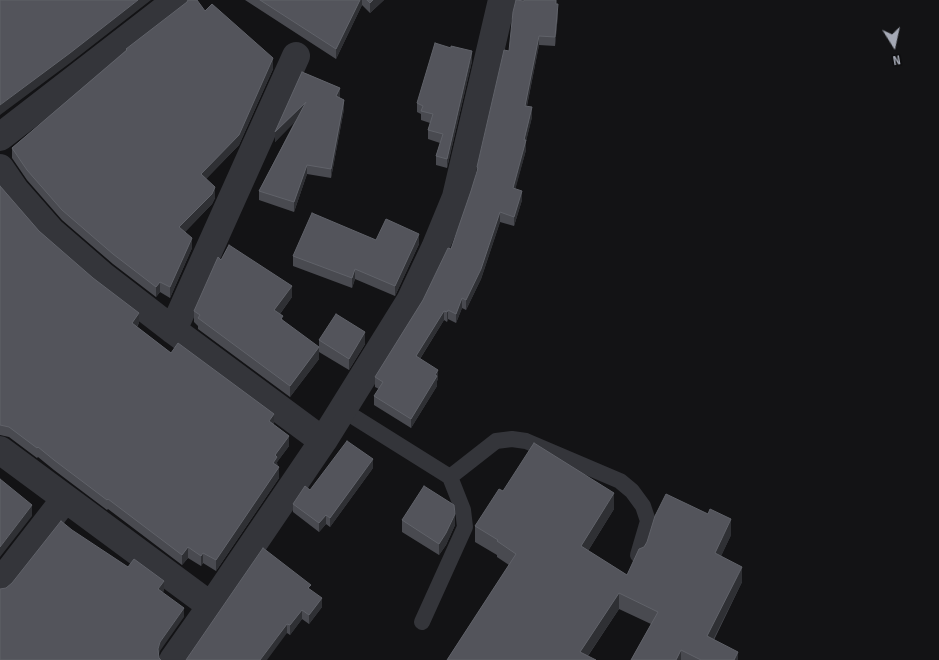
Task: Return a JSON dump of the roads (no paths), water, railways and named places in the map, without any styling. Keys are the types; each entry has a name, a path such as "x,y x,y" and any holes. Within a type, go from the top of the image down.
{"street":[{"path":"0,137 177,0"},
{"path":"173,660 323,441 410,300 435,248 456,197 502,0"},
{"path":"173,330 296,56"},
{"path":"0,168 15,190 51,231 103,276 323,441"},
{"path":"0,450 211,606"},
{"path":"0,583 65,499"}],"lane":[{"path":"343,410 450,477 463,510 465,527 422,622"},
{"path":"450,477 496,441 512,439 526,441 620,481 632,491 643,506 648,521 638,555"}]}
